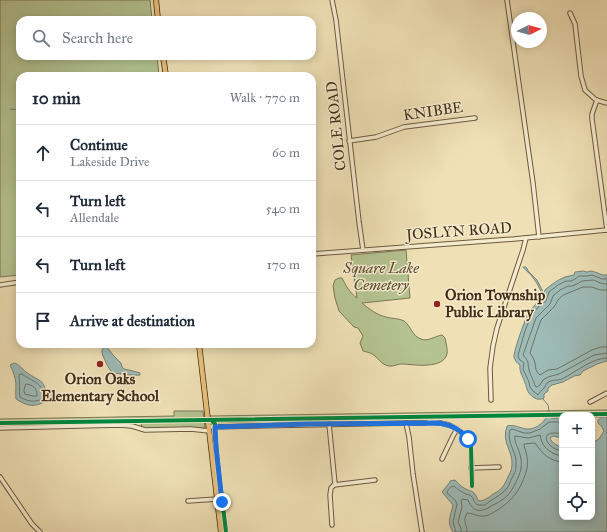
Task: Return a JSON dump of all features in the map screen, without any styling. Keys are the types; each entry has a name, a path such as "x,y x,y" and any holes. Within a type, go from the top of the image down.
{"main road":[{"path":"156,0 158,16"},
{"path":"164,60 165,72"},
{"path":"199,348 221,532"}],"street":[{"name":"COLE ROAD","path":"332,0 358,222 363,250"},
{"path":"507,0 539,236"},
{"path":"570,13 575,24 581,76 585,90 597,100 607,103"},
{"path":"597,100 592,114 592,119 607,230"},
{"name":"KNIBBE","path":"349,141 376,137 404,127 475,118"},
{"name":"JOSLYN ROAD","path":"316,254 526,238 607,230"},
{"path":"491,400 490,368 493,346 501,315 526,238"},
{"path":"0,285 16,283"},
{"path":"590,402 607,393"},
{"path":"406,423 422,532"},
{"path":"0,428 120,425 132,426 145,430 329,424 440,423 457,429 466,436 471,444 472,486"},
{"path":"329,424 333,455 334,485 330,496 332,525"},
{"path":"442,459 457,429"},
{"path":"471,468 500,468"},
{"path":"0,477 32,524 40,532"},
{"path":"334,485 375,480"},
{"path":"188,501 217,499"}],"green space":[{"path":"0,0 150,0 152,16 16,16 16,60 157,60 159,72 16,72 16,275 0,277"},
{"name":"Square Lake Cemetery","path":"406,250 410,298 362,303 379,315 404,321 418,338 424,340 442,335 445,338 447,354 444,359 435,364 402,364 389,366 384,364 371,353 363,351 360,343 363,336 358,328 354,327 339,311 335,298 333,286 335,280 342,278 348,289 357,298 351,255"},
{"path":"607,410 607,417 595,417 595,412 559,412 559,417 210,423 210,416"},
{"path":"174,411 203,411 205,428 142,429 141,423 0,425 0,419 174,416"}],"water":[{"path":"523,267 526,267 537,280 544,294 545,290 554,283 565,277 574,275 575,272 592,271 607,275 607,361 583,371 580,375 552,385 548,388 548,391 544,394 544,398 542,399 534,398 528,392 520,365 516,362 514,357 527,315 537,302 543,298 536,282"},
{"path":"103,348 108,348 121,363 124,369 140,373 140,375 126,375 112,372 102,354"},
{"path":"14,363 42,382 45,388 46,401 38,405 31,405 16,399 16,381 10,365"},
{"path":"549,411 549,417 559,418 559,437 553,436 550,438 559,446 559,520 595,520 595,441 599,439 604,431 598,423 598,420 602,417 607,417 607,532 453,532 449,522 453,505 442,492 450,481 455,480 469,491 473,492 479,501 499,491 505,484 512,467 511,455 505,437 507,426 529,429 539,426 547,416 546,413"}],"waterway":[{"path":"10,109 16,110"},
{"path":"543,399 548,405 549,411"}],"cycle path":[{"path":"0,423 607,414"},
{"path":"213,422 215,424 226,532"},
{"path":"429,423 442,424 454,428 465,435 471,447 472,486"}],"place":[{"name":"Orion Township Public Library","path":"437,304"},
{"name":"Orion Oaks Elementary School","path":"100,364"}],"route":[{"path":"222,502 215,427 308,424 440,423 457,429 468,439"}]}
